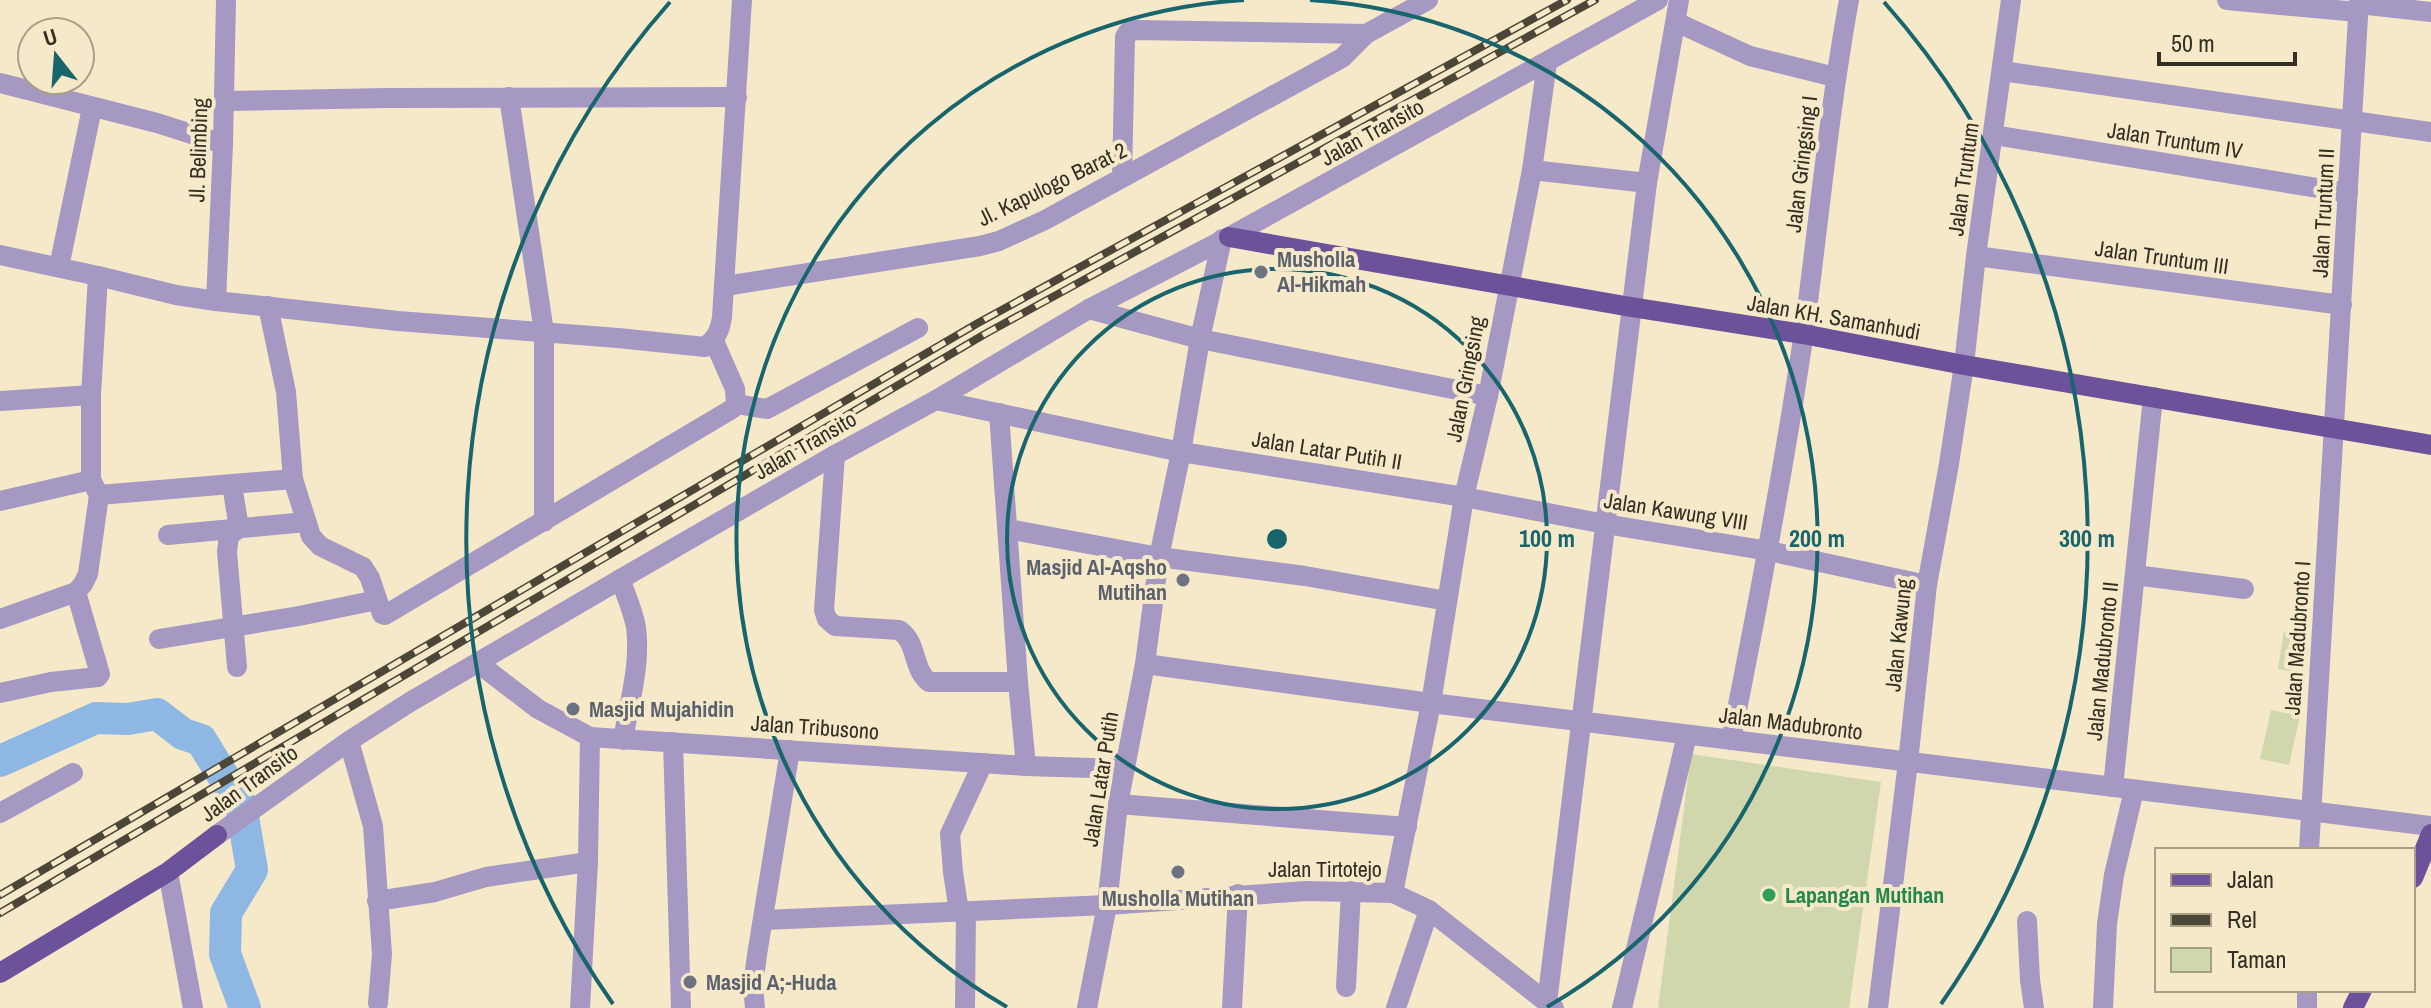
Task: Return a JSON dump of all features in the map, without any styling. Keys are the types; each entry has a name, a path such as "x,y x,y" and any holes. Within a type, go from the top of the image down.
{"main road":[{"name":"Jalan KH. Samanhudi","path":"1226,238 1803,334 1964,365 2431,445"},
{"path":"2415,873 2431,834"},
{"name":"Jalan Transito","path":"0,973 168,872 217,835"}],"street":[{"name":"Jl. Belimbing","path":"216,301 226,0"},
{"path":"0,255 176,295 216,301 398,321 705,347 714,341 722,317 742,0"},
{"name":"Jl. Kapulogo Barat 2","path":"725,286 989,244 1045,220 1342,58 1366,34 1428,0"},
{"name":"Jalan Transito","path":"217,835 349,741 410,702 620,579 936,400 1089,309 1226,238 1658,0"},
{"path":"1551,1005 1631,307 1647,183 1679,0"},
{"name":"Jalan Gringsing I","path":"1731,740 1769,551 1823,194 1835,77 1849,0"},
{"name":"Jalan Truntum","path":"1964,365 2011,0"},
{"path":"2227,0 2359,5 2431,12"},
{"name":"Jalan Truntum II","path":"2334,429 2359,5"},
{"path":"1676,22 1750,56 1835,77"},
{"path":"1122,177 1125,37 1128,32 1366,34"},
{"name":"Jalan Gringsing","path":"1393,893 1431,703 1464,497 1488,396 1532,170 1547,63"},
{"path":"2002,71 2431,132"},
{"path":"0,83 157,123 223,144"},
{"path":"509,97 544,332 544,522"},
{"path":"224,101 737,97"},
{"path":"59,267 92,108"},
{"name":"Jalan Truntum IV","path":"1994,135 2348,193"},
{"path":"1532,170 1647,183"},
{"name":"Jalan Latar Putih","path":"1087,1008 1107,905 1123,769 1145,664 1159,557 1200,339 1226,238"},
{"name":"Jalan Truntum III","path":"1976,256 2342,305"},
{"path":"0,619 76,592 88,574 95,487 91,395 98,276"},
{"path":"268,306 286,392 293,479 311,536 320,546 363,567 385,615 723,416 736,404"},
{"path":"1089,309 1200,339 1488,396"},
{"path":"736,404 767,409 918,328"},
{"path":"714,341 735,389 736,404"},
{"name":"Jalan Kawung","path":"1878,1008 1927,585 1964,365"},
{"path":"1,401 91,395"},
{"name":"Jalan Madubronto II","path":"2103,1008 2107,924 2124,789 2135,575 2153,397"},
{"name":"Jalan Latar Putih II","path":"936,400 1181,452 1464,497"},
{"path":"999,413 1026,766"},
{"name":"Jalan Madubronto I","path":"2309,848 2334,429"},
{"path":"835,455 824,610 827,619 835,626 899,630 911,642 921,673 929,682 1018,682"},
{"path":"0,501 95,487 232,485 293,479"},
{"path":"232,485 239,528"},
{"name":"Jalan Kawung VIII","path":"1464,497 1769,551 1927,585"},
{"path":"168,535 306,522"},
{"path":"237,667 228,543 229,536 239,528"},
{"path":"1008,529 1159,557 1305,576 1447,601"},
{"path":"2135,575 2244,589"},
{"path":"620,579 634,616 637,641 623,740"},
{"path":"0,693 51,682 98,677 100,674 76,592"},
{"path":"159,639 377,600"},
{"name":"Jalan Tribusono","path":"478,663 538,709 590,737 1026,766 1123,769"},
{"name":"Jalan Madubronto","path":"1145,664 1431,703 2431,826"},
{"path":"1622,1008 1687,735"},
{"path":"580,1008 588,862 590,737"},
{"path":"349,741 373,826 382,954 378,1003"},
{"path":"673,742 681,1008"},
{"path":"755,1008 753,986 790,750"},
{"path":"965,1008 963,912 949,844 950,834 983,763"},
{"path":"0,813 73,773"},
{"path":"1118,804 1407,827"},
{"path":"377,901 435,892 486,877 588,862"},
{"path":"168,872 193,1008"},
{"path":"1346,987 1351,891"},
{"name":"Jalan Tirtotejo","path":"764,920 1107,905 1238,894 1393,893 1429,910 1551,1005"},
{"path":"1232,1008 1238,894"},
{"path":"1396,1008 1429,910"},
{"path":"2027,921 2034,1008"},
{"path":"2094,1008 2103,1008"}],"green space":[{"path":"2284,631 2306,635 2299,673 2278,669"},
{"path":"2271,710 2300,716 2289,765 2260,759"},
{"name":"Lapangan Mutihan","path":"1691,754 1881,782 1849,1008 1658,1008"}],"waterway":[{"path":"0,761 96,718 128,719 157,714 183,734 201,740 241,805 252,870 226,913 225,954 245,1008"}],"railway":[{"path":"0,895 978,323 1567,0"},
{"path":"0,913 985,334 1595,0"}],"place":[{"name":"Musholla Al-Hikmah","path":"1261,272"},
{"name":"Masjid Al-Aqsho Mutihan","path":"1183,580"},
{"name":"Masjid Mujahidin","path":"573,709"},
{"name":"Musholla Mutihan","path":"1178,872"},
{"name":"Lapangan Mutihan","path":"1769,895"},
{"name":"Masjid A;-Huda","path":"690,982"}]}
